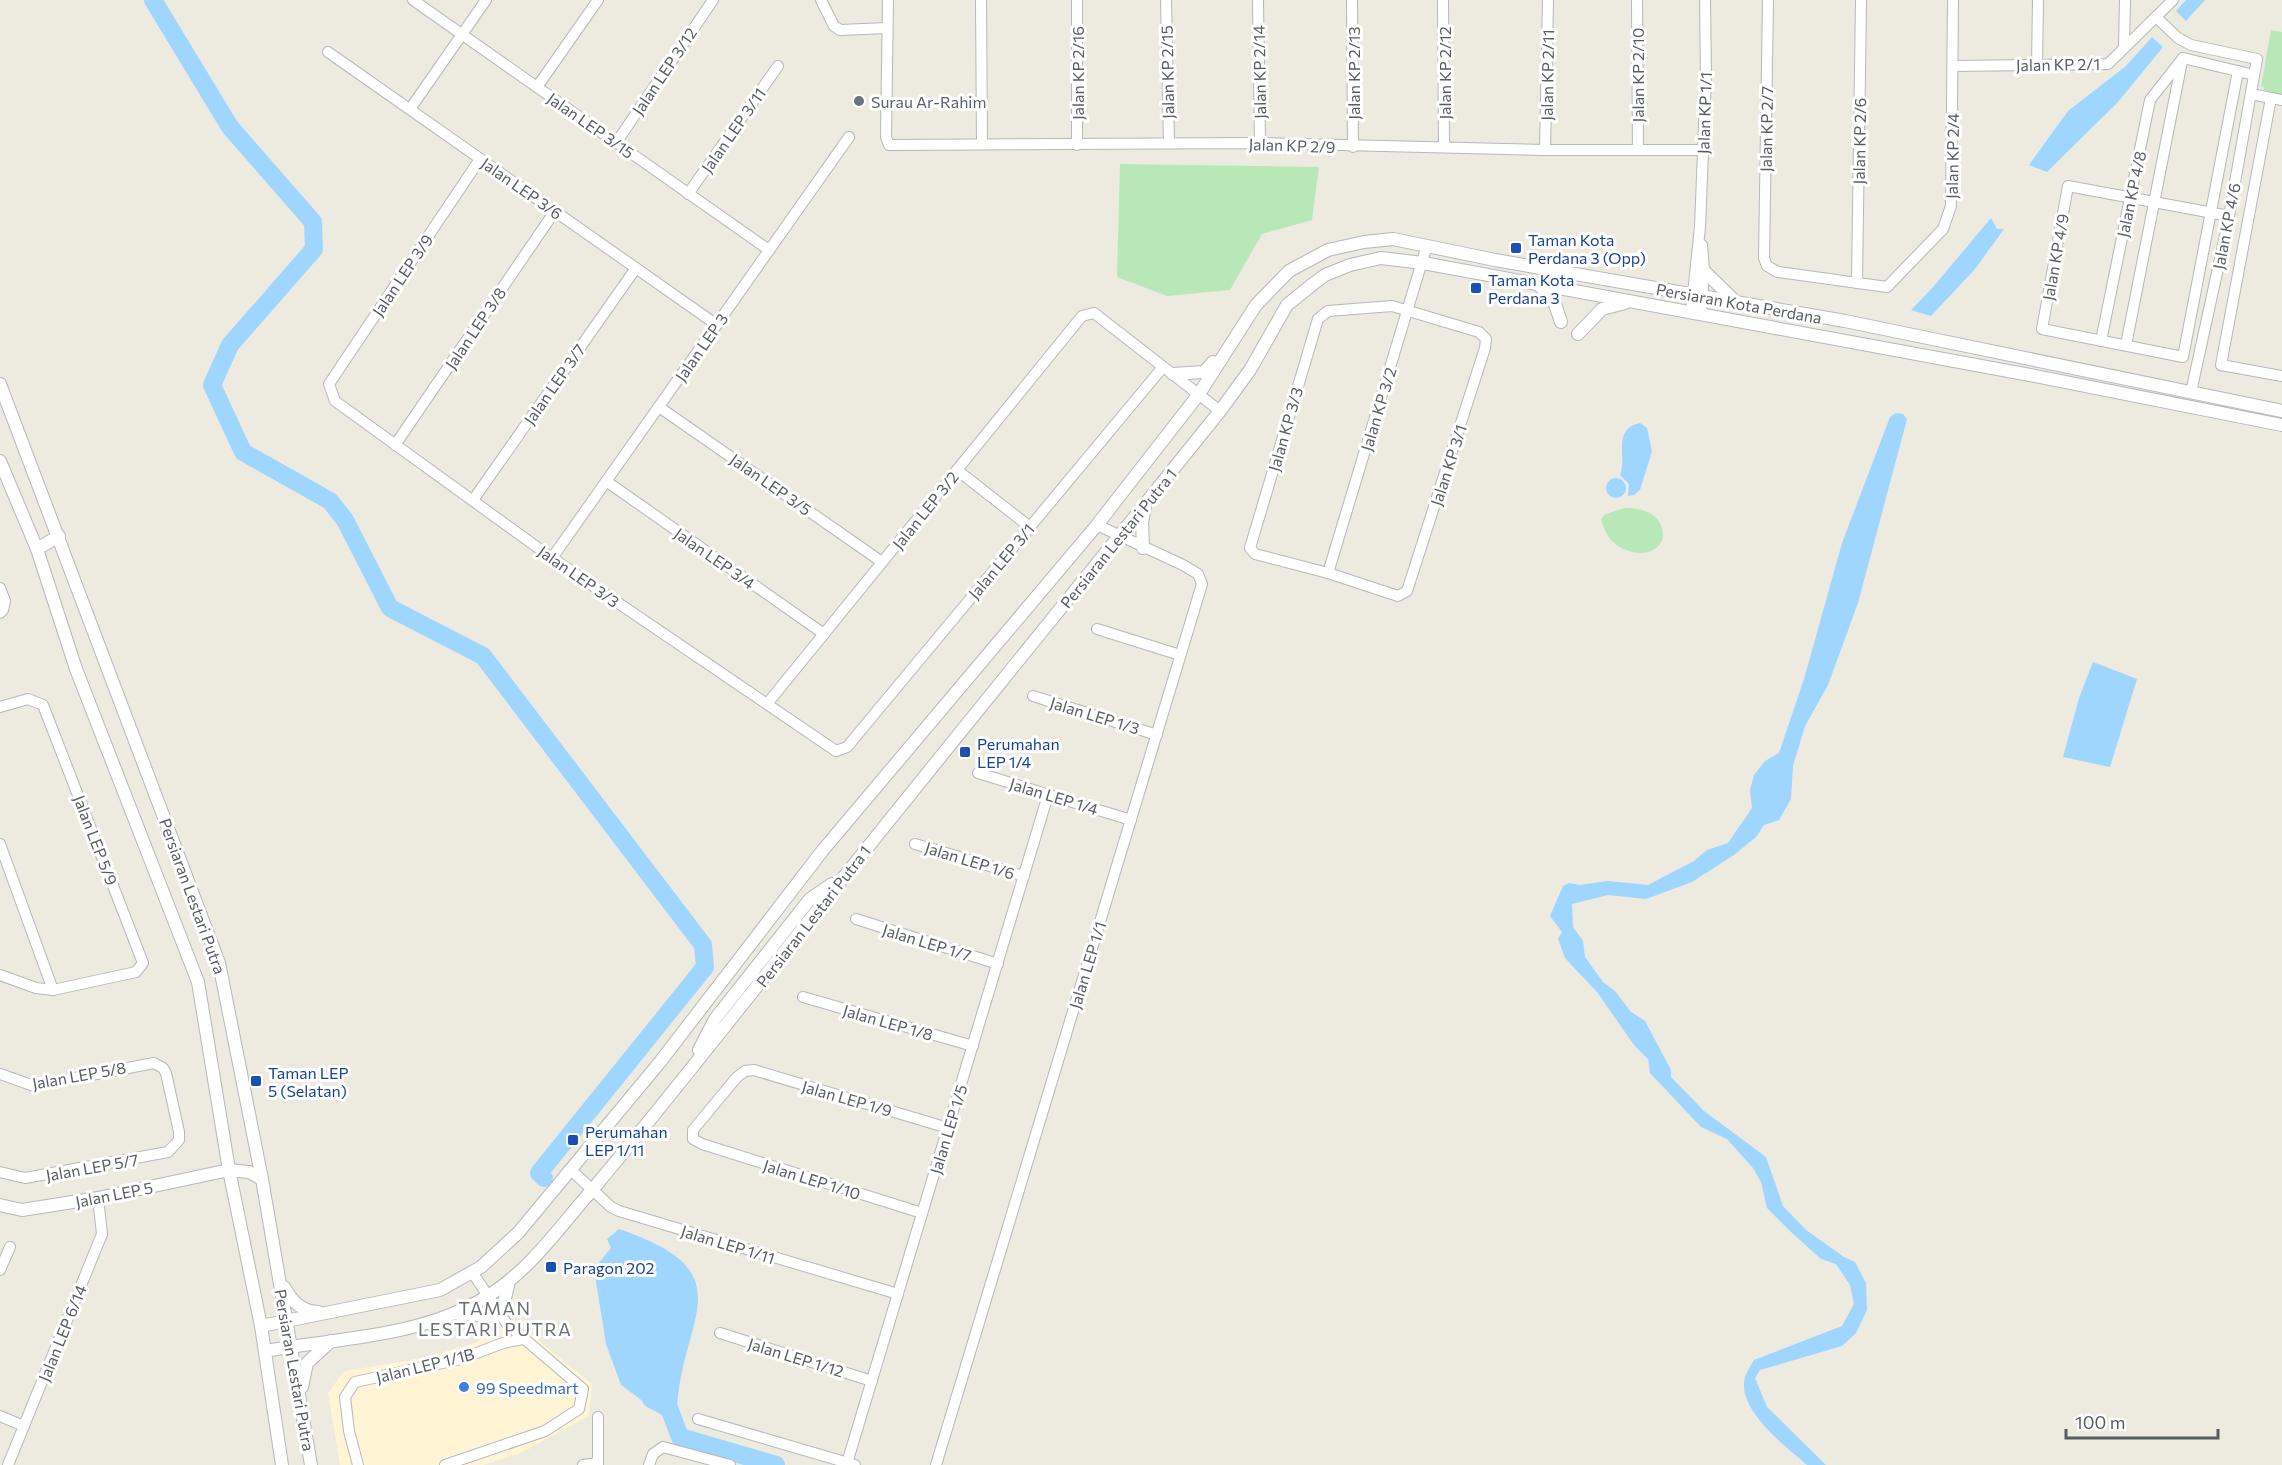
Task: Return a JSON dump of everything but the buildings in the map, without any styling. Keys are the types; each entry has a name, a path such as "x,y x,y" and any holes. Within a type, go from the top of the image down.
{"street":[{"name":"Jalan LEP 3/15","path":"413,0 769,250"},
{"path":"410,110 486,0"},
{"path":"537,87 598,0"},
{"name":"Jalan LEP 3/12","path":"616,143 713,0"},
{"path":"821,0 834,26 840,30 887,28 888,0"},
{"path":"981,0 981,144"},
{"name":"Jalan KP 2/16","path":"1077,0 1077,146"},
{"name":"Jalan KP 2/15","path":"1166,0 1169,143"},
{"name":"Jalan KP 2/14","path":"1258,0 1260,143"},
{"name":"Jalan KP 2/13","path":"1352,0 1353,147"},
{"name":"Jalan KP 2/12","path":"1443,0 1444,146"},
{"name":"Jalan KP 2/11","path":"1545,150 1548,0"},
{"name":"Jalan KP 2/10","path":"1637,0 1638,150"},
{"name":"Jalan KP 1/1","path":"1696,314 1706,75 1705,0"},
{"name":"Jalan KP 2/7","path":"1768,0 1764,258 1767,266 1778,272 1857,283"},
{"name":"Jalan KP 2/6","path":"1857,283 1861,0"},
{"name":"Jalan KP 2/4","path":"1857,283 1887,287 1943,229 1951,206 1953,0"},
{"path":"2037,65 2038,0"},
{"path":"2124,45 2125,0"},
{"name":"Jalan KP 2/1","path":"1953,66 2108,64 2124,45 2174,0"},
{"name":"Jalan KP 4/6","path":"2156,16 2178,38 2191,45 2257,59 2228,222 2191,392"},
{"name":"Jalan KP 2/9","path":"887,28 886,137 889,145 1077,146 1260,143 1353,147 1703,150"},
{"name":"Jalan LEP 3/6","path":"328,52 717,325"},
{"path":"2182,58 2254,75"},
{"name":"Jalan KP 4/8","path":"2101,340 2150,100 2182,58"},
{"name":"Jalan KP 4/8","path":"2126,345 2182,58"},
{"name":"Jalan LEP 3/11","path":"688,194 778,66"},
{"path":"2101,340 2183,357 2238,71"},
{"path":"2251,94 2276,99"},
{"name":"Jalan KP 4/6","path":"2276,99 2246,230 2221,365 2282,375"},
{"name":"Jalan LEP 3","path":"552,558 849,137"},
{"name":"Jalan LEP 3/9","path":"330,392 329,384 480,159"},
{"name":"Jalan KP 4/9","path":"2101,340 2042,329 2068,186 2130,198"},
{"path":"2130,198 2211,213 2246,230"},
{"name":"Jalan LEP 3/8","path":"396,445 555,211"},
{"name":"Jalan KP 1/1","path":"1697,296 1704,271 1700,227"},
{"name":"Persiaran Kota Perdana","path":"1233,342 1257,305 1289,271 1328,250 1364,242 1393,239 1495,260 1878,328 2282,411"},
{"name":"Jalan KP 3/2","path":"1328,573 1424,263 1427,245"},
{"name":"Persiaran Kota Perdana","path":"1266,341 1287,305 1325,275 1350,265 1381,258 1424,263 1539,284 2178,403 2282,425"},
{"name":"Jalan LEP 3/7","path":"473,500 636,268"},
{"path":"1704,271 1737,303"},
{"path":"1539,284 1547,291 1555,304 1561,322"},
{"path":"1578,334 1602,309 1629,302"},
{"name":"Jalan KP 3/3","path":"1328,573 1256,554 1250,548 1318,319 1328,311 1392,306 1408,311"},
{"name":"Jalan KP 3/1","path":"1328,573 1398,596 1407,591 1485,348 1486,339 1479,332 1408,311"},
{"name":"Jalan LEP 3/2","path":"767,704 1082,316 1094,313 1168,371"},
{"name":"Persiaran Lestari Putra 1","path":"591,1190 685,1077 715,1019 810,899 845,874 1220,411 1250,370 1266,341"},
{"path":"1168,371 1204,372 1233,342"},
{"name":"Persiaran Lestari Putra 1","path":"261,1326 430,1293 472,1272 518,1233 660,1062 823,850 1097,525 1199,394 1233,342"},
{"path":"1168,371 1220,411"},
{"name":"Jalan LEP 3/1","path":"836,751 847,747 1030,527 1168,371"},
{"name":"Persiaran Lestari Putra","path":"0,384 219,963 262,1179 311,1465"},
{"name":"Jalan LEP 3/3","path":"330,392 335,401 552,558 836,751"},
{"name":"Jalan LEP 3/5","path":"659,406 882,562"},
{"name":"Persiaran Lestari Putra","path":"0,461 37,549 76,669 198,982 229,1170 261,1326 282,1465"},
{"path":"957,470 1030,527"},
{"name":"Jalan LEP 3/4","path":"606,481 824,634"},
{"path":"1143,548 1142,522 1146,503"},
{"name":"Jalan LEP 1/1","path":"936,1465 1202,584 1198,574 1119,538 1097,525"},
{"path":"37,549 59,536"},
{"path":"0,588 5,601 0,613"},
{"path":"1097,629 1180,656"},
{"name":"Jalan LEP 1/3","path":"1033,696 1157,735"},
{"name":"Jalan LEP 5/9","path":"0,707 28,699 43,705 143,958 142,967 136,972 53,990"},
{"name":"Jalan LEP 1/4","path":"978,773 1131,820"},
{"name":"Jalan LEP 1/5","path":"846,1464 1048,795"},
{"path":"0,844 53,990 36,988 0,975"},
{"name":"Jalan LEP 1/6","path":"915,844 1024,876"},
{"name":"Jalan LEP 1/7","path":"856,920 998,964"},
{"name":"Jalan LEP 1/8","path":"803,998 973,1046"},
{"name":"Jalan LEP 5/8","path":"0,1074 34,1086 148,1062 159,1065 166,1073 178,1140"},
{"name":"Jalan LEP 1/9","path":"702,1144 693,1139 693,1130 745,1071 754,1070 948,1128"},
{"name":"Jalan LEP 5/7","path":"0,1172 25,1178 121,1163 168,1152 178,1140"},
{"name":"Jalan LEP 1/10","path":"702,1144 922,1213"},
{"path":"229,1170 249,1172 262,1179"},
{"name":"Jalan LEP 5","path":"0,1205 21,1210 98,1198 229,1170"},
{"name":"Jalan LEP 1/11","path":"571,1170 611,1208 898,1294"},
{"path":"265,1351 405,1328 454,1314 487,1297 509,1281 549,1242 591,1190"},
{"name":"Jalan LEP 6/14","path":"8,1465 102,1234 98,1198"},
{"path":"0,1270 10,1247"},
{"path":"445,1465 545,1431 579,1409 583,1389 523,1339 504,1320 472,1272"},
{"path":"279,1278 292,1301 300,1307 308,1312 326,1313"},
{"path":"504,1320 509,1281"},
{"path":"454,1314 504,1320"},
{"name":"Jalan LEP 1/1B","path":"494,1346 501,1339 504,1320"},
{"name":"Jalan LEP 1/12","path":"720,1333 872,1381"},
{"name":"Jalan LEP 1/1B","path":"358,1465 349,1431 345,1397 355,1382 461,1359 494,1346 523,1339"},
{"path":"300,1399 307,1364 332,1340"},
{"path":"0,1416 24,1426"},
{"path":"583,1465 598,1464 598,1417"},
{"path":"698,1419 846,1464"},
{"path":"650,1465 653,1454 663,1447 730,1465"}],"shaded area":[{"path":"514,1320 592,1384 589,1416 521,1453 483,1465 340,1465 328,1393 344,1371 425,1358 474,1343"}],"green space":[{"path":"2271,30 2282,32 2282,95 2264,90 2261,86"},
{"path":"1120,164 1319,167 1312,220 1262,234 1230,290 1167,296 1117,277"},
{"path":"1624,508 1645,511 1660,523 1663,538 1654,550 1640,553 1625,550 1608,536 1601,520 1604,515"}],"water":[{"path":"2186,0 2205,0 2186,21 2176,11"},
{"path":"2152,37 2163,47 2118,102 2047,172 2029,165 2068,111 2126,66"},
{"path":"1991,218 1997,229 2004,229 1975,269 1931,316 1911,310 1934,286"},
{"path":"1896,413 1903,414 1907,419 1858,603 1828,685 1805,726 1793,766 1791,799 1779,820 1764,825 1756,837 1734,855 1692,882 1646,899 1608,895 1572,904 1573,927 1583,941 1585,957 1603,982 1615,991 1631,1012 1645,1021 1671,1070 1671,1077 1704,1111 1766,1157 1783,1206 1806,1230 1844,1257 1855,1262 1866,1283 1867,1310 1856,1333 1842,1346 1760,1370 1755,1378 1767,1407 1826,1465 1807,1465 1776,1438 1755,1414 1744,1389 1745,1377 1754,1360 1842,1326 1854,1304 1850,1285 1836,1264 1821,1259 1767,1208 1761,1182 1753,1168 1727,1139 1701,1127 1650,1073 1648,1059 1634,1045 1597,992 1565,958 1558,939 1562,932 1550,916 1563,886 1569,883 1580,885 1608,881 1648,885 1694,861 1707,850 1728,843 1752,808 1750,790 1754,775 1765,761 1779,753 1804,679 1842,543 1890,417"},
{"path":"1640,423 1647,428 1652,451 1640,490 1628,496 1629,484 1620,475 1623,438 1631,426"},
{"path":"1616,478 1623,481 1626,488 1623,495 1616,498 1609,495 1606,488 1609,481"},
{"path":"2093,662 2137,679 2110,767 2063,757 2079,698"},
{"path":"619,1229 659,1246 683,1263 695,1281 698,1301 681,1377 677,1410 663,1416 621,1385 606,1344 594,1269 611,1248 607,1239"}],"waterway":[{"path":"153,0 230,127 313,222 314,249 230,345 212,385 243,452 330,501 345,520 390,608 483,656 703,945 705,967 539,1173 544,1178"},
{"path":"651,1399 669,1408 680,1437 776,1465"}],"place":[{"name":"Surau Ar-Rahim","path":"859,101"},
{"name":"Taman Kota Perdana 3 (Opp)","path":"1516,248"},
{"name":"Taman Kota Perdana 3","path":"1476,288"},
{"name":"Perumahan LEP 1/4","path":"965,752"},
{"name":"Taman LEP 5 (Selatan)","path":"256,1081"},
{"name":"Perumahan LEP 1/11","path":"573,1140"},
{"name":"Paragon 202","path":"551,1267"},
{"name":"99 Speedmart","path":"464,1387"}],"district":[{"name":"TAMAN LESTARI PUTRA","path":"495,1318"}]}
